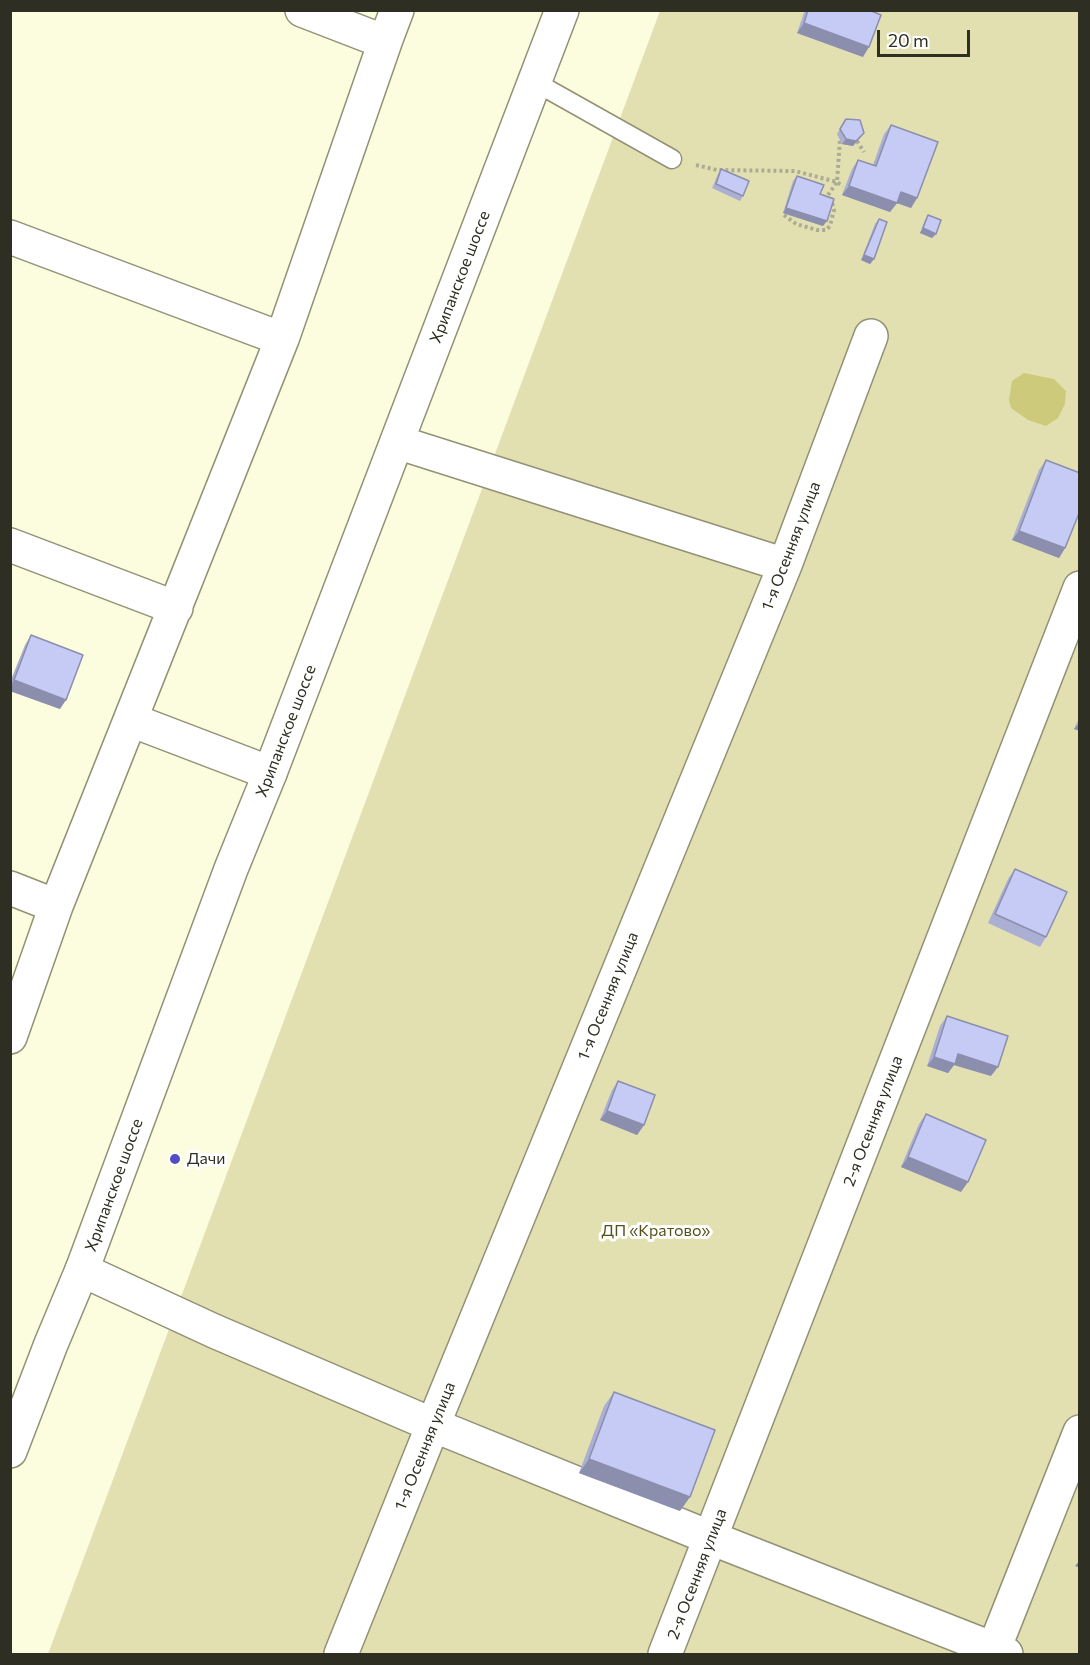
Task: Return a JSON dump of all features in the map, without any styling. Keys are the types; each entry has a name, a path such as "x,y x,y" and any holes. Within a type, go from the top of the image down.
{"street":[{"path":"302,10 385,42"},
{"path":"10,1037 56,906 282,339 397,10"},
{"name":"Хрипанское шоссе","path":"10,1451 82,1270 227,880 562,10"},
{"path":"10,237 282,339"},
{"name":"1-я Осенняя улица","path":"341,1654 785,565 871,336"},
{"path":"397,442 785,565"},
{"path":"10,545 176,608"},
{"name":"2-я Осенняя улица","path":"665,1654 1080,588"},
{"path":"131,720 270,773"},
{"path":"10,888 56,906"},
{"path":"82,1270 214,1331 433,1425 997,1653 1080,1432"}],"lane":[{"path":"535,82 672,159"}],"path":[{"path":"820,200 830,195 837,182 840,139"},
{"path":"857,141 864,152"},
{"path":"672,159 717,170 795,171 837,182 843,186"},
{"path":"784,215 796,224 826,230 830,226 834,210 830,195"}],"green space":[{"name":"ДП «Кратово»","path":"660,11 1079,11 1079,1654 48,1654"}],"shaded area":[{"path":"1024,373 1054,379 1066,391 1065,404 1058,418 1046,426 1028,420 1011,408 1009,400 1012,381"}],"building":[{"path":"808,10 869,10 881,15 869,47 804,23"},
{"path":"846,119 860,120 864,133 856,141 846,139 840,129"},
{"path":"891,125 938,142 917,198 901,192 897,203 849,186 858,160 876,166"},
{"path":"721,169 749,181 743,196 716,184"},
{"path":"797,176 824,185 820,194 834,199 827,221 786,208"},
{"path":"928,215 941,220 936,234 923,228"},
{"path":"879,219 887,222 874,259 864,255"},
{"path":"1046,460 1080,473 1080,511 1065,548 1019,531"},
{"path":"31,635 83,655 66,700 14,680"},
{"path":"1015,869 1067,892 1046,937 995,914"},
{"path":"947,1016 1008,1036 998,1067 958,1054 955,1064 934,1057"},
{"path":"618,1081 655,1095 644,1125 607,1111"},
{"path":"926,1114 986,1140 968,1182 908,1157"},
{"path":"614,1392 715,1430 690,1497 589,1459"}],"place":[{"name":"Дачи","path":"175,1159"}]}
